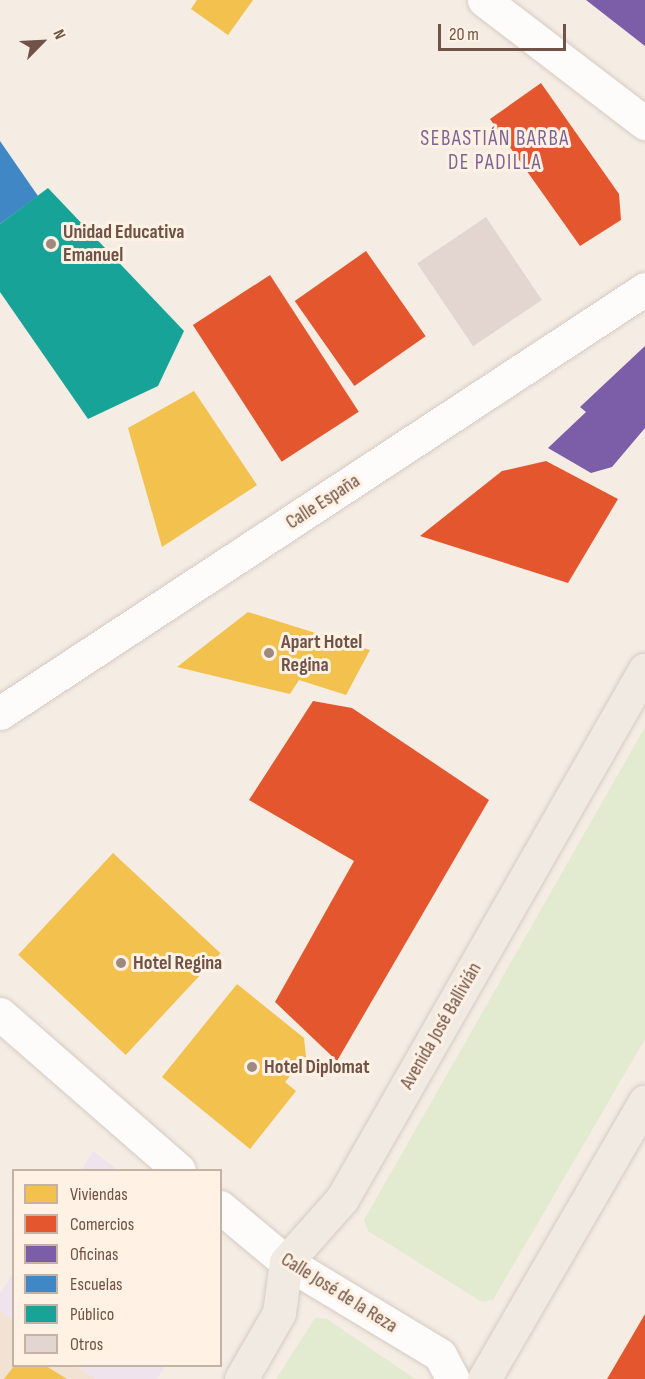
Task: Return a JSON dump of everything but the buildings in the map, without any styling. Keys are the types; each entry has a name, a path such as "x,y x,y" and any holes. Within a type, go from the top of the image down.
{"main road":[{"name":"Avenida José Ballivián","path":"286,1262 342,1199 645,669"},
{"path":"484,1379 645,1101"},
{"path":"241,1379 279,1313 286,1262"}],"street":[{"path":"483,0 645,123"},
{"name":"Calle España","path":"0,712 645,289"},
{"path":"0,1014 178,1169"},
{"name":"Calle José de la Reza","path":"222,1209 286,1262 440,1355 453,1379"}],"shaded area":[{"path":"93,1151 117,1169 82,1169"},
{"path":"12,1275 12,1319 0,1310 0,1294"},
{"path":"0,1310 12,1319 12,1367 78,1367 96,1379 0,1379"},
{"path":"78,1367 164,1367 157,1379 96,1379"}],"green space":[{"path":"645,727 645,1039 493,1300 482,1302 368,1231 364,1220"},
{"path":"315,1318 327,1319 415,1379 276,1379"}],"place":[{"name":"Unidad Educativa Emanuel","path":"51,244"},
{"name":"Apart Hotel Regina","path":"269,653"},
{"name":"Hotel Regina","path":"121,963"},
{"name":"Hotel Diplomat","path":"252,1067"}],"district":[{"name":"SEBASTIÁN BARBA DE PADILLA","path":"495,151"}]}
